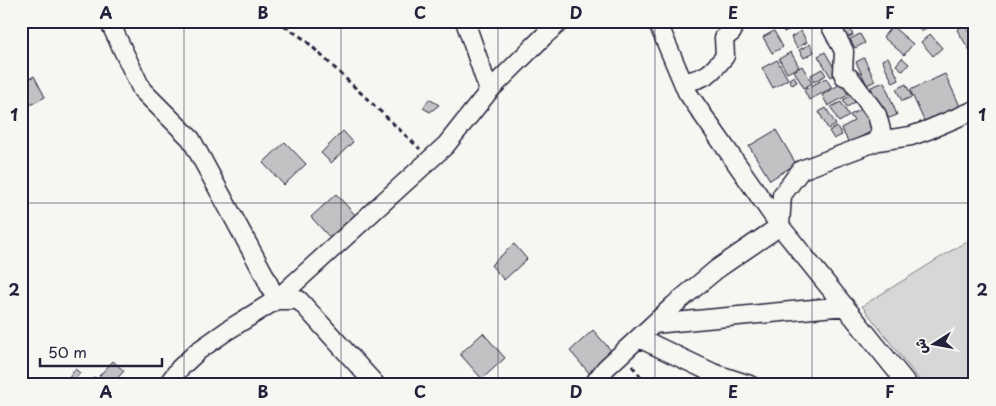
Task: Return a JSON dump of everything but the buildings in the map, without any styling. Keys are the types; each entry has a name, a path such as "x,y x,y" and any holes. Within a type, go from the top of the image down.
{"street":[{"path":"109,21 142,90 191,139 264,274 276,300"},
{"path":"464,21 489,91"},
{"path":"167,385 180,368 198,351 276,300 446,145 489,91 561,21"},
{"path":"657,21 683,83 692,99 780,226 908,385"},
{"path":"683,83 701,78 714,70 725,56 724,38 732,32 735,21"},
{"path":"828,21 844,51 844,76 850,78 877,115 881,130 878,141"},
{"path":"780,226 782,195 801,170 878,141 911,136 975,110"},
{"path":"593,385 606,368 674,305 717,269 780,226"},
{"path":"276,300 299,300 376,385"},
{"path":"654,324 845,306"},
{"path":"639,338 713,373 750,385"}],"path":[{"path":"277,21 304,39 430,159"},
{"path":"621,354 648,385"}],"shaded area":[{"path":"975,236 975,385 923,385 862,306"}]}
